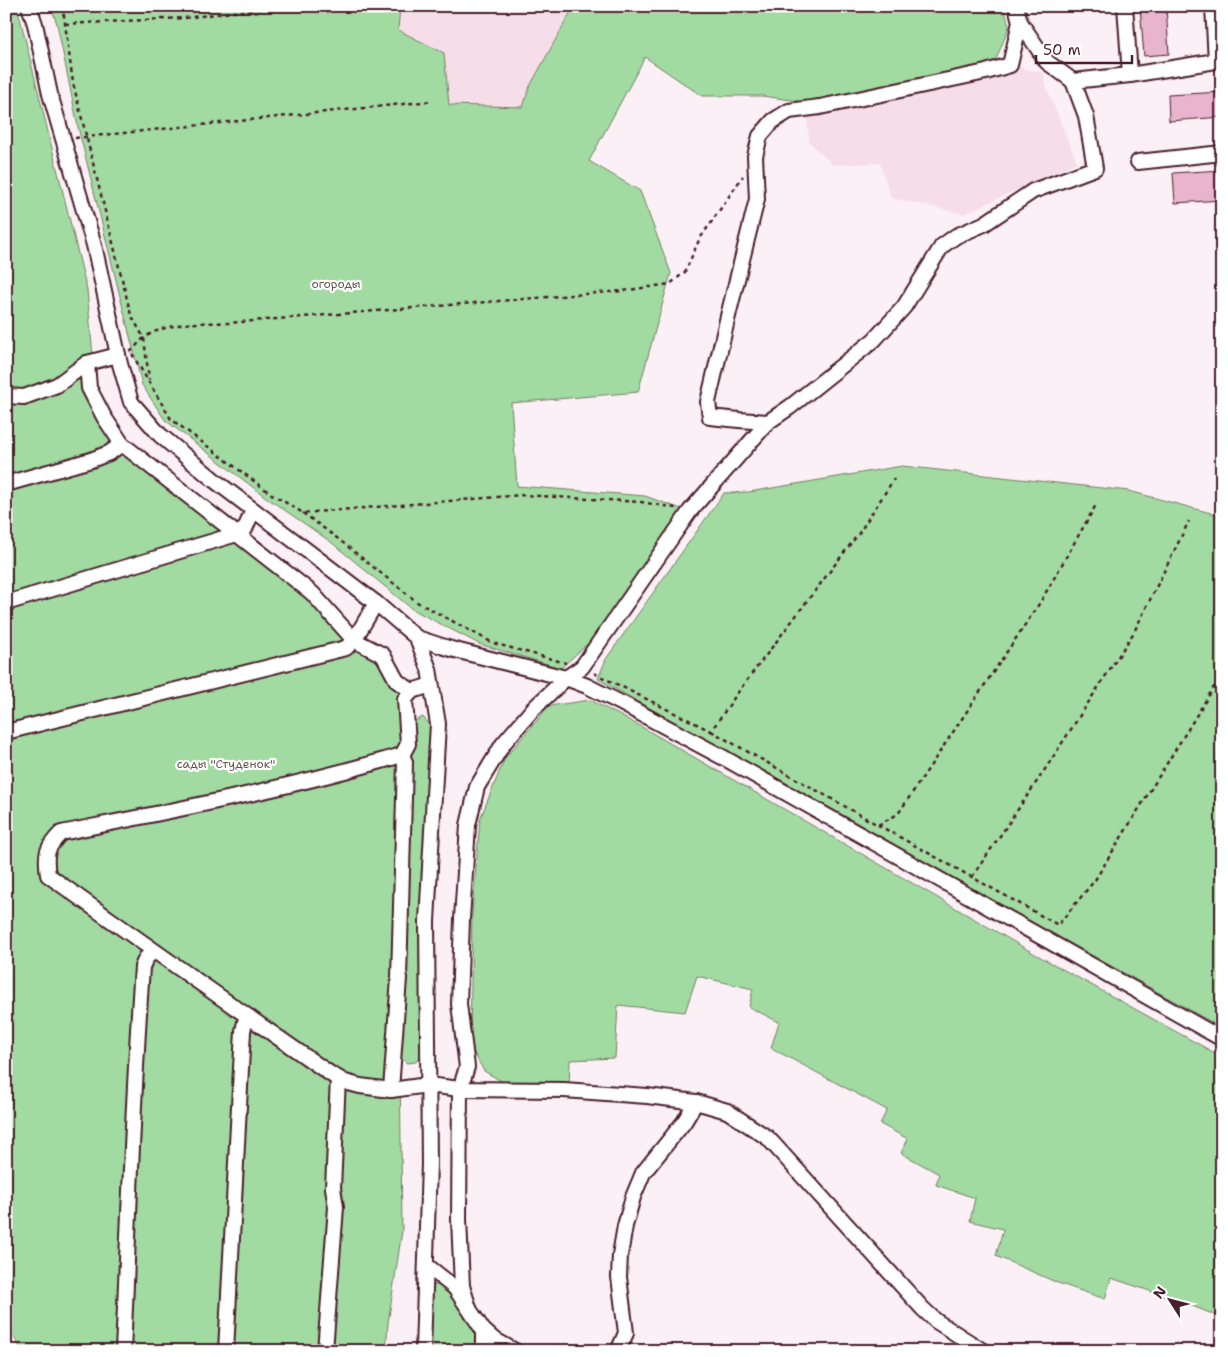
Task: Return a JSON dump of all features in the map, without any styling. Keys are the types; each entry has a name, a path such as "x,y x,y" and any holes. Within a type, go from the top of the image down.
{"street":[{"path":"29,6 35,24 50,94 124,354 131,402 160,434 214,480 376,603 417,638 451,649 566,678 594,690 691,740 1222,1039"},
{"path":"469,1308 462,1286 460,1266 460,1089 467,1066 459,1004 468,825 478,787 503,744 533,710 566,678 582,667 690,511 768,422 790,407 874,340 904,307 942,246 956,236 984,224 1033,191 1095,168 1086,116 1073,81 1047,62 1020,22 1016,6"},
{"path":"1125,6 1130,75"},
{"path":"1073,81 1130,75 1219,61 1213,6"},
{"path":"768,422 710,417 708,402 757,199 755,156 760,136 773,120 789,111 820,107 966,76 1010,64 1020,22"},
{"path":"1138,162 1222,153"},
{"path":"6,396 24,396 57,385 86,363 124,354"},
{"path":"86,363 90,388 104,417 122,444 312,593 354,640 383,655 397,681 412,691"},
{"path":"6,484 91,460 109,453 122,444"},
{"path":"6,603 237,534 245,529 253,510"},
{"path":"6,732 346,648 354,640 376,603"},
{"path":"417,638 429,668 438,724 427,921 428,1164 423,1351"},
{"path":"431,685 412,691 405,699 408,744 402,755 290,785 61,833 52,842 46,857 48,875 154,951 345,1082 391,1090 428,1085 460,1089 564,1090 647,1096 696,1102 728,1111 768,1138 923,1309 936,1320 983,1351"},
{"path":"391,1090 399,978 405,762 402,755"},
{"path":"123,1351 134,1132 134,1077 142,967 146,958 154,951"},
{"path":"226,1351 243,1031 245,1022 249,1017"},
{"path":"325,1351 336,1208 333,1188 338,1078"},
{"path":"618,1351 626,1333 620,1277 620,1255 633,1197 643,1173 684,1122 696,1102"},
{"path":"426,1265 455,1288 483,1330 493,1339 515,1351"},
{"path":"483,1330 483,1351"}],"path":[{"path":"60,6 65,24 73,83 131,315 144,338 149,382"},
{"path":"65,24 185,18 282,6"},
{"path":"63,139 432,101"},
{"path":"755,156 737,186 699,240 685,272 670,284 622,291 228,323 194,322 166,328 144,338 124,354 149,382 171,419 270,493 303,513 337,538 417,602 494,643 582,667 609,679 711,731 1058,926 1095,880 1222,674"},
{"path":"711,731 741,688 859,533 894,479"},
{"path":"303,513 522,495 640,502 690,511"},
{"path":"878,825 898,814 1041,602 1096,505"},
{"path":"972,877 1042,774 1134,632 1189,521"}],"shaded area":[{"path":"400,6 574,6 529,88 523,107 448,105 444,53 397,30"},
{"path":"995,62 1044,73 1044,81 1077,162 964,214 891,198 880,163 833,165 809,142 806,102"}],"green space":[{"name":"сады \"Студенок\"","path":"6,6 17,6 87,290 96,389 129,441 354,630 385,650 400,672 413,726 415,721 423,717 431,726 426,823 421,1054 416,1062 407,1063 400,1058 402,1231 388,1323 386,1351 23,1351 6,1325"},
{"name":"огороды","path":"51,6 400,6 398,30 444,53 449,105 523,107 529,88 574,6 1004,6 1009,27 995,62 806,102 762,96 702,96 645,57 589,161 640,191 671,273 638,392 511,403 517,486 645,496 684,510 596,636 561,668 479,644 412,609 331,542 267,498 165,420 142,385 78,127 57,24"},
{"path":"902,466 1129,491 1222,516 1222,1028 598,679 606,659 724,493 749,492"},
{"path":"590,700 640,726 1035,954 1222,1057 1222,1318 1180,1301 1111,1278 1105,1299 1058,1283 996,1256 1003,1229 970,1221 975,1198 936,1185 939,1174 901,1153 908,1139 880,1124 887,1110 771,1048 779,1022 749,1007 753,989 697,976 685,1012 618,1005 615,1058 570,1060 569,1085 503,1082 484,1071 470,1046 472,913 480,819 505,758 549,706"},
{"path":"433,1285 442,1285 453,1297 476,1332 505,1351 430,1351"}],"building":[{"path":"1140,6 1166,6 1169,54 1144,56"},
{"path":"1222,92 1222,117 1169,121 1168,95"},
{"path":"1222,170 1222,200 1175,203 1173,173"}]}
